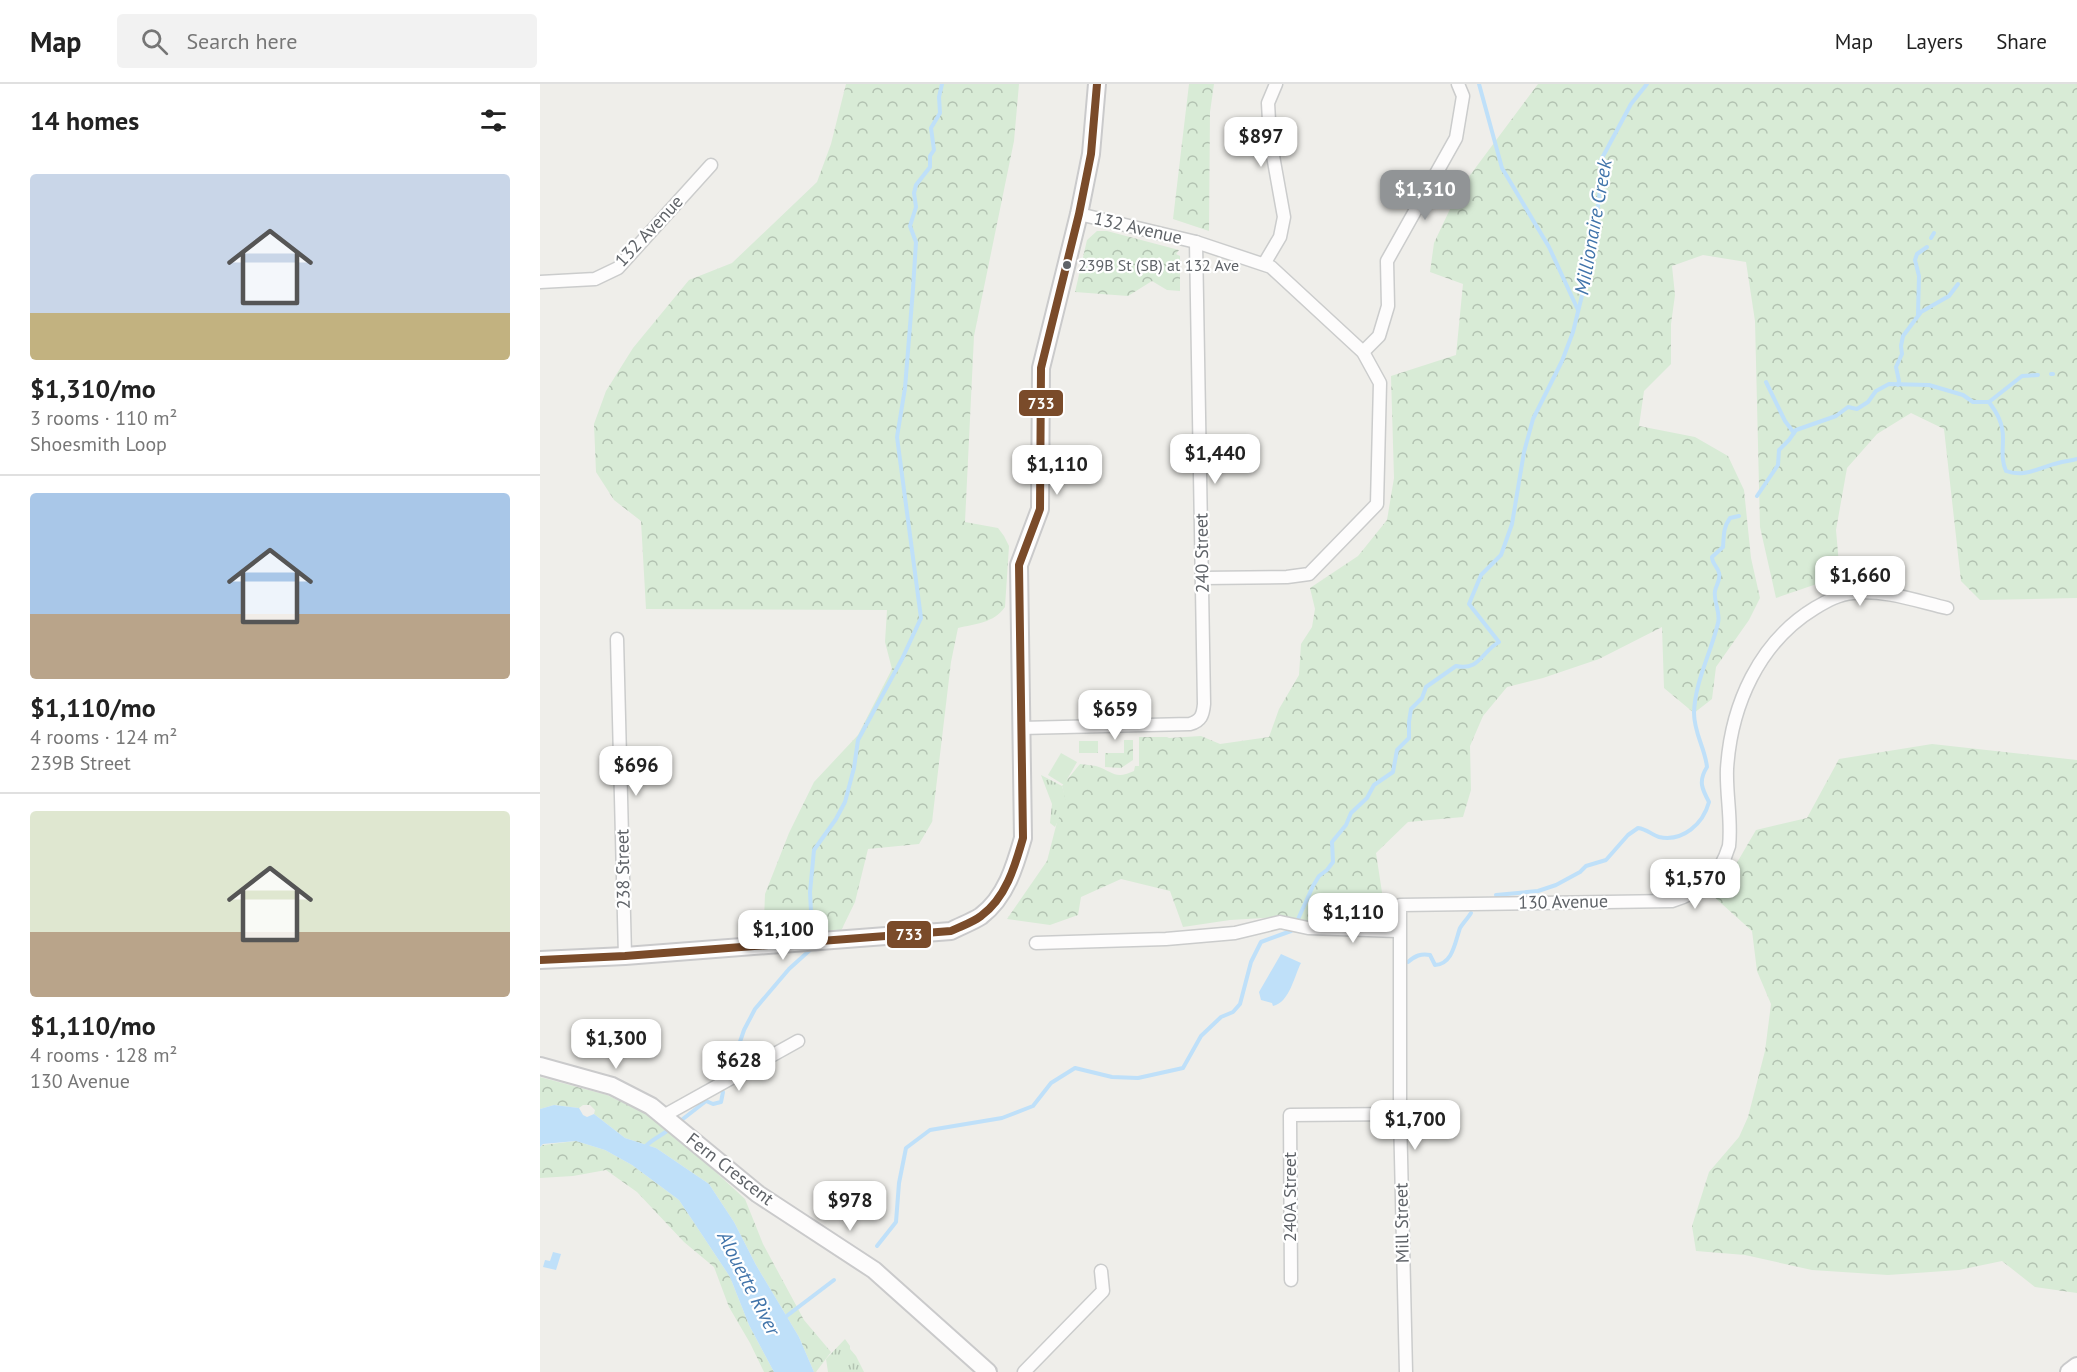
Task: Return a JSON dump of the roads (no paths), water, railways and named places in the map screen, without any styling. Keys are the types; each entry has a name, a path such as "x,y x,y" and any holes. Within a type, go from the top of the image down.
{"street":[{"path":"540,960 625,956 951,931 981,916 1000,896 1014,870 1023,838 1019,565 1040,509 1041,368 1079,214 1091,154 1097,84"},
{"path":"1264,264 1280,237 1284,217 1270,139 1268,103 1276,84"},
{"path":"1363,352 1379,336 1388,306 1387,261 1456,138 1463,96 1458,84"},
{"name":"132 Avenue","path":"540,282 595,279 618,268 711,165"},
{"name":"132 Avenue","path":"1079,214 1196,242 1271,267 1363,352 1380,383 1377,504 1309,574 1287,577 1202,578"},
{"name":"240 Street","path":"1021,728 1190,724 1199,720 1203,712 1196,242"},
{"name":"130 Avenue","path":"1398,931 1400,905 1672,901 1698,891 1708,884 1718,871 1729,846 1727,768 1742,696 1762,658 1778,637 1800,617 1830,599 1850,593 1881,594 1947,608"},
{"name":"238 Street","path":"617,639 625,956"},
{"path":"1036,943 1166,939 1235,933 1274,922 1287,922 1308,928 1398,931"},
{"name":"Mill Street","path":"1398,931 1406,1372"},
{"path":"671,1121 798,1041"},
{"name":"Fern Crescent","path":"540,1066 612,1086 641,1099 671,1121 758,1194 874,1270 988,1372"},
{"name":"240A Street","path":"1291,1280 1290,1115 1400,1114"},
{"path":"1024,1372 1103,1291 1101,1271"},
{"path":"2069,1372 2077,1366"}],"water":[{"path":"1281,954 1301,963 1284,999 1273,1006 1272,1003 1261,1000 1259,992"},
{"name":"Alouette River","path":"554,1105 579,1108 587,1117 594,1114 625,1138 656,1148 709,1184 734,1222 756,1265 799,1337 814,1372 774,1372 749,1325 730,1277 679,1200 632,1165 605,1150 576,1141 543,1144 540,1147 540,1109"},
{"path":"553,1252 561,1254 556,1270 543,1267 545,1260 550,1261"}],"waterway":[{"path":"812,931 810,892 814,850 845,802 854,768 858,740 902,659 921,618 897,437 905,388 913,289 916,242 910,226 916,207 914,193 916,185 930,167 930,156 934,150 931,128 940,113 939,97 942,84"},
{"name":"Millionaire Creek","path":"1479,84 1502,168 1549,247 1578,310"},
{"name":"Millionaire Creek","path":"877,1246 896,1222 899,1183 906,1148 930,1130 1002,1118 1033,1106 1051,1083 1075,1068 1112,1077 1138,1078 1183,1068 1201,1036 1221,1017 1233,1012 1240,1004 1251,962 1261,942 1294,928 1313,886 1333,862 1332,842 1346,825 1351,813 1367,798 1374,785 1393,772 1397,750 1409,738 1411,709 1422,698 1426,687 1456,666 1464,667 1475,663 1499,642 1469,604 1481,575 1501,555 1512,524 1524,452 1533,419 1562,361 1573,332 1589,267 1599,199 1601,160 1631,104 1647,84"},
{"path":"1931,238 1934,233"},
{"path":"1918,314 1919,276 1915,260 1917,254 1927,247"},
{"path":"1898,385 1896,367 1902,354 1903,336 1921,312 1949,296 1958,284"},
{"path":"1989,402 2022,376 2038,375"},
{"path":"1766,382 1785,421 1794,433"},
{"path":"1757,496 1778,465 1779,450 1796,430 1836,416 1848,407 1857,409 1868,402 1876,391 1889,384 1929,385 1963,395 1973,402 1989,402 2001,423 2006,471 2026,473 2077,459"},
{"path":"1496,895 1538,891 1556,885 1580,872 1586,866 1606,860 1628,835 1638,828 1659,837 1676,837 1691,830 1702,817 1709,802 1702,785 1707,767 1694,713 1697,690 1719,619 1715,595 1719,576 1712,557 1723,547 1725,528 1730,518 1739,516"},
{"path":"1408,962 1424,954 1430,955 1435,965 1446,961 1450,957 1460,928 1471,913"},
{"path":"729,1074 744,1030 755,1009 789,969 810,950"},
{"path":"679,1122 706,1101 713,1104 721,1102 723,1092"},
{"path":"644,1148 671,1128"},
{"name":"Alouette River","path":"784,1318 834,1280"}],"place":[{"name":"239B St (SB) at 132 Ave","path":"1067,265"}]}
